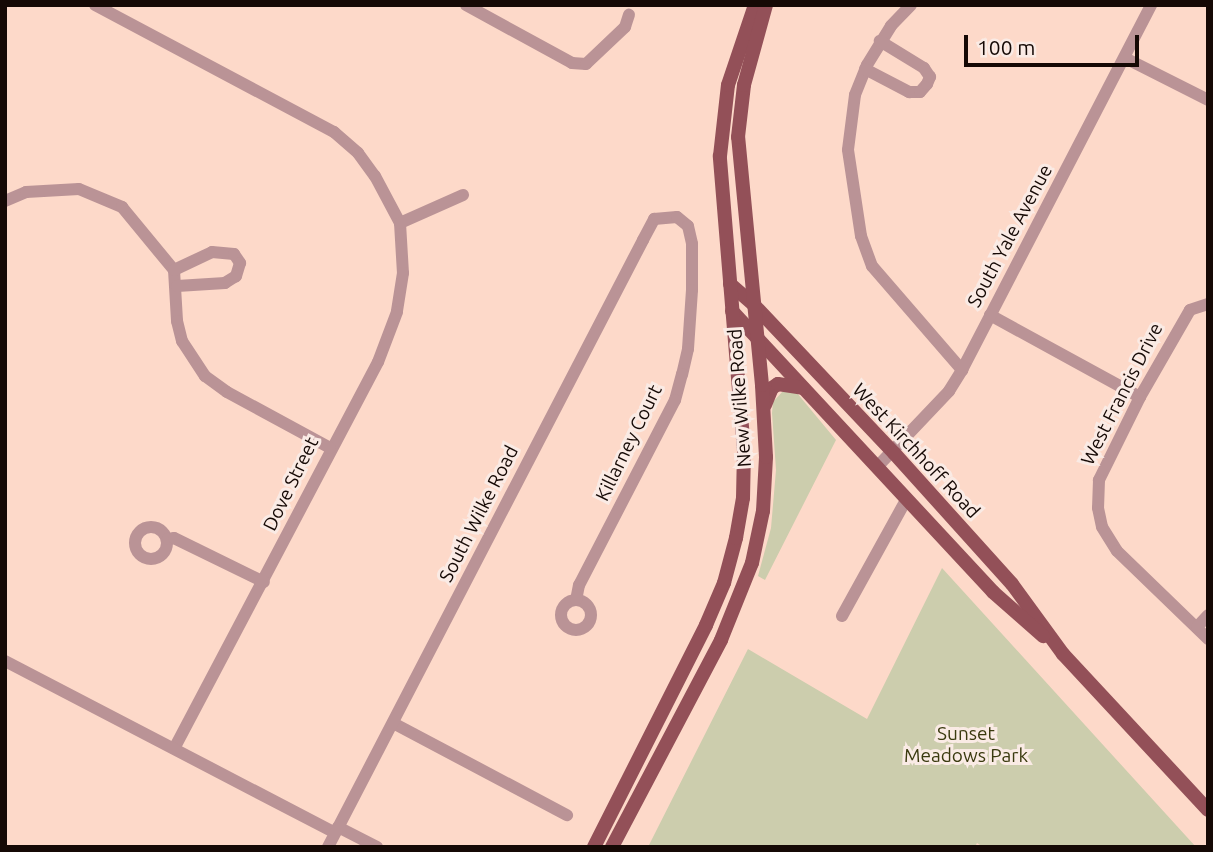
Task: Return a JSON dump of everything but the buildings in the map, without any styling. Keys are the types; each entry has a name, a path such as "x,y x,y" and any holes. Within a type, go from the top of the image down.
{"main road":[{"name":"New Wilke Road","path":"594,847 706,625 724,583 736,538 743,498 744,451 721,189 721,132 728,85 747,13 755,5"},
{"path":"760,32 766,5"},
{"name":"New Wilke Road","path":"612,847 721,640 752,563 763,511 766,457 764,409 738,137 744,85 760,32 776,5"},
{"name":"West Kirchhoff Road","path":"730,284 754,305 894,453 1012,584 1063,653"},
{"name":"West Kirchhoff Road","path":"732,311 993,592 1063,653 1208,810"},
{"path":"764,409 772,388 778,384 803,388"}],"street":[{"path":"95,5 334,132 358,153 370,168 400,223 463,195"},
{"path":"466,5 572,63 586,64 625,27 629,15"},
{"path":"911,5 880,41 865,69 855,95 848,150 862,236 872,266 962,370"},
{"name":"South Yale Avenue","path":"877,467 894,453 949,391 962,370 1151,5"},
{"path":"865,69 909,92 920,92 927,84 930,77 924,68 880,41"},
{"path":"1125,58 1208,100"},
{"path":"5,201 26,192 79,189 101,196 133,217 174,270 177,321 182,341 205,376 227,393 330,448"},
{"name":"Killarney Court","path":"576,600 579,584 675,400 682,374 691,313 692,244 688,226 677,217"},
{"name":"South Wilke Road","path":"328,847 654,219 677,217"},
{"name":"Dove Street","path":"174,749 264,582 330,448 378,362 397,312 403,273 400,223"},
{"path":"174,270 212,252 234,254 240,263 236,276 225,283 177,286"},
{"name":"West Francis Drive","path":"1206,304 1189,310 1182,321 1099,480 1102,527 1116,551 1208,639"},
{"path":"990,315 1140,397"},
{"path":"842,616 906,500"},
{"path":"168,539 174,538 264,582"},
{"path":"1196,627 1208,615"},
{"path":"5,662 174,749 377,847"},
{"path":"393,723 566,815"}],"green space":[{"path":"783,391 797,393 836,440 765,580 758,576 771,528 776,470 773,402"},
{"name":"Sunset Meadows Park","path":"942,568 1196,847 983,847 977,843 975,847 648,847 748,649 867,719"}]}
